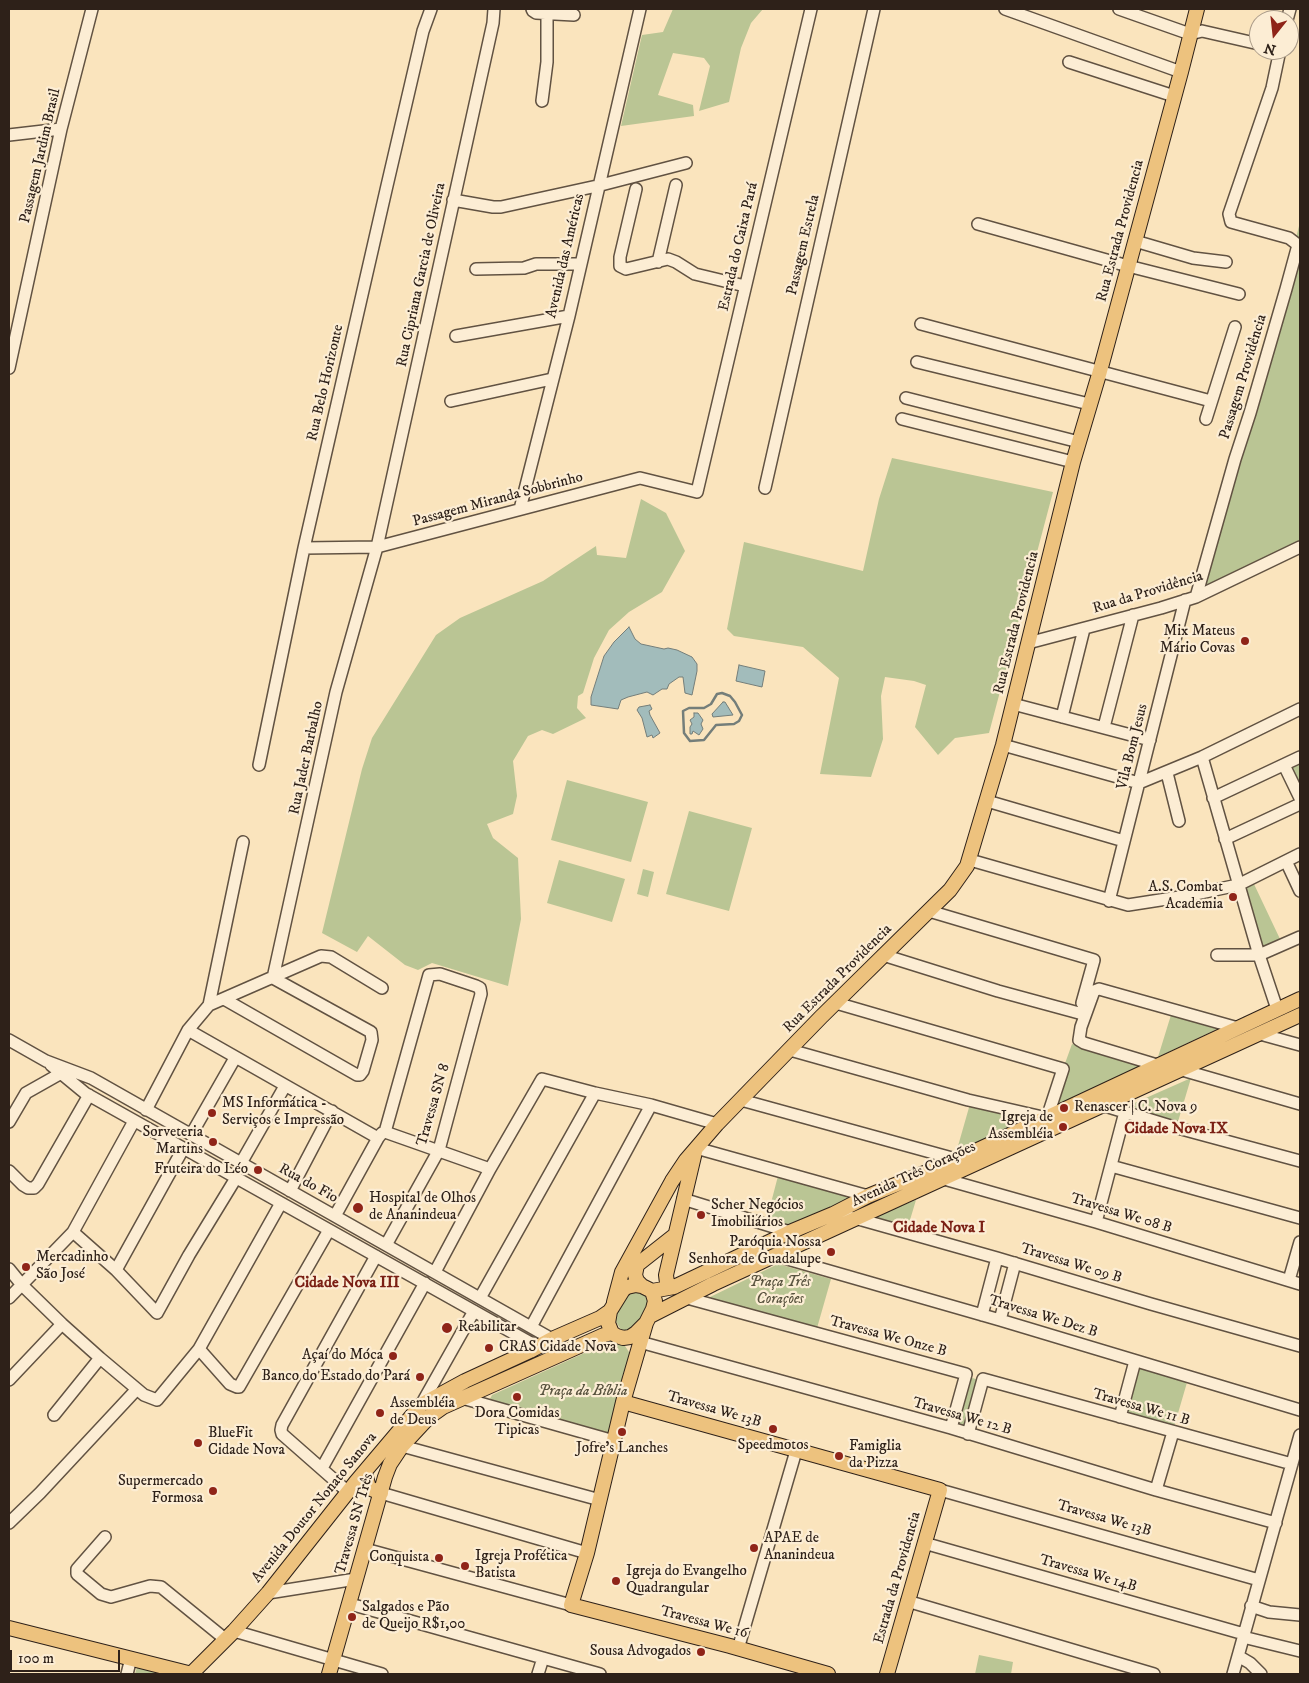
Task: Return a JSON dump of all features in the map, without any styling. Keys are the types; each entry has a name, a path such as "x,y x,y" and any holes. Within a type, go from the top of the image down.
{"main road":[{"name":"Rua Estrada Providencia","path":"612,1307 622,1272 672,1181 686,1160 717,1124 883,955 929,911 960,878 970,860 1014,704 1073,462 1100,371 1197,9"},
{"name":"Avenida Três Corações","path":"648,1319 713,1284 944,1179 1157,1065 1300,999"},
{"name":"Avenida Três Corações","path":"647,1288 674,1287 868,1196 1047,1125 1105,1106 1300,1015"},
{"name":"Rua Estrada Providencia","path":"674,1287 667,1283 666,1278 696,1148"},
{"path":"571,1604 587,1553 623,1402 640,1342 655,1301 647,1288 636,1278 636,1265 675,1235"},
{"path":"593,1321 622,1272"},
{"path":"633,1367 630,1346 618,1336 608,1323 612,1307 627,1287 647,1288"},
{"name":"Avenida Doutor Nonato Sanova","path":"191,1674 268,1593 348,1492 421,1405 465,1381 593,1321 612,1307"},
{"path":"618,1336 630,1337 648,1319"},
{"path":"567,1333 572,1342 571,1349"},
{"name":"Travessa SN Três","path":"329,1674 390,1464 402,1446 430,1417 443,1407 604,1335 618,1336"},
{"path":"534,1349 531,1359 538,1364"},
{"name":"Travessa We 13B","path":"623,1402 940,1490"},
{"path":"365,1473 369,1488 381,1493"},
{"name":"Estrada da Providencia","path":"887,1674 940,1490"},
{"name":"Travessa We 16","path":"571,1604 828,1674"},
{"path":"9,1628 191,1674"}],"street":[{"name":"Passagem Jardim Brasil","path":"9,368 14,329 61,129 92,9"},
{"name":"Rua Belo Horizonte","path":"259,765 304,548 386,190 431,9"},
{"name":"Rua Cipriana Garcia de Oliveira","path":"377,547 493,23 494,9"},
{"path":"532,9 534,13 574,15"},
{"name":"Avenida das Américas","path":"520,509 568,316 640,9"},
{"name":"Estrada do Caixa Pará","path":"697,492 811,9"},
{"name":"Passagem Estrela","path":"765,488 874,9"},
{"path":"1004,9 1181,72"},
{"path":"1118,9 1190,34 1202,31 1249,42"},
{"path":"542,101 547,62 547,14"},
{"name":"Passagem Providência","path":"1190,599 1250,413 1298,246 1289,238 1231,222 1230,211 1272,88 1278,60"},
{"path":"1069,62 1174,96"},
{"path":"9,135 61,129"},
{"path":"453,200 501,207 598,186 686,163"},
{"path":"658,262 676,185"},
{"path":"636,189 619,264 626,269 664,259 671,260 695,274 745,286"},
{"path":"978,224 1128,266 1239,294"},
{"path":"1135,241 1192,258 1226,262"},
{"path":"476,269 524,268 536,264 580,264"},
{"path":"456,336 568,316"},
{"path":"921,324 1212,401"},
{"path":"1206,419 1235,327"},
{"path":"917,362 1089,404"},
{"path":"451,401 552,379"},
{"path":"906,398 1079,442"},
{"path":"902,419 1073,462"},
{"name":"Passagem Miranda Sobbrinho","path":"304,548 377,547 640,478 697,492"},
{"name":"Rua Jader Barbalho","path":"273,978 336,692 377,547"},
{"name":"Rua da Providência","path":"1028,643 1190,599 1300,547"},
{"name":"Vila Bom Jesus","path":"1109,901 1150,740 1190,599"},
{"path":"1104,727 1133,615"},
{"path":"1062,717 1084,629"},
{"path":"1014,704 1150,740"},
{"path":"1003,745 1139,783 1202,757 1300,709"},
{"path":"1202,757 1259,955 1278,1010"},
{"path":"1214,798 1300,757"},
{"path":"1284,765 1300,798"},
{"path":"1167,773 1179,821"},
{"path":"987,801 1124,841"},
{"path":"1225,839 1300,804"},
{"path":"209,1005 243,842"},
{"path":"970,860 1128,906 1238,885 1300,854"},
{"path":"1286,861 1300,891"},
{"path":"929,911 1094,960 1079,1040 1157,1065"},
{"path":"1217,955 1259,955 1300,937"},
{"path":"883,955 998,991 1083,1012"},
{"path":"146,1110 188,1030 209,1005 324,956 331,957 382,988"},
{"name":"Travessa SN 8","path":"381,1135 429,974 434,973 480,988 481,994 439,1150 386,1245"},
{"path":"224,999 360,1075 363,1071 372,1040 371,1032 273,978"},
{"path":"1083,1012 1094,991 1099,989 1238,1028"},
{"path":"790,1050 968,1100 1047,1125 1063,1069 836,1004"},
{"path":"188,1030 285,1086 381,1135 439,1150 490,1168"},
{"path":"1260,1034 1300,1045"},
{"name":"Rua do Fio","path":"9,1040 46,1060 89,1095 295,1212 425,1283 534,1349"},
{"path":"192,1135 235,1058"},
{"path":"1182,1070 1300,1104"},
{"path":"9,1122 26,1094 63,1072"},
{"name":"Rua do Fio","path":"63,1072 91,1078 552,1339"},
{"path":"435,1272 490,1168 542,1079 595,1093 651,1104 717,1124"},
{"path":"241,1163 285,1086"},
{"path":"480,1298 595,1093"},
{"path":"9,1171 23,1185 28,1188 34,1188 89,1095"},
{"path":"741,1100 952,1158 954,1161"},
{"path":"531,1327 651,1104"},
{"path":"1105,1106 1300,1161"},
{"path":"290,1191 332,1111"},
{"path":"1096,1222 1125,1112"},
{"path":"9,1298 73,1232 134,1121"},
{"path":"335,1216 381,1135"},
{"path":"696,1148 868,1196"},
{"path":"116,1270 183,1149"},
{"path":"1111,1166 1300,1218"},
{"path":"73,1232 116,1270 157,1312 236,1178"},
{"name":"Travessa We 08 B","path":"944,1179 1096,1222 1300,1284"},
{"path":"295,1212 302,1206 304,1198"},
{"path":"683,1199 790,1232"},
{"path":"9,1269 22,1285 100,1358 144,1394 157,1400 199,1349 281,1203"},
{"path":"310,1220 310,1214 318,1207"},
{"name":"Travessa We 09 B","path":"833,1214 1015,1263 1150,1304 1300,1346"},
{"path":"199,1349 230,1384 236,1387 242,1385 329,1230"},
{"path":"1288,1280 1300,1242"},
{"path":"348,1492 282,1434 281,1430 282,1425 376,1256"},
{"name":"Travessa We Dez B","path":"777,1256 1000,1320 1300,1410"},
{"path":"982,1315 996,1258"},
{"path":"1000,1320 1015,1263"},
{"path":"322,1468 425,1283"},
{"name":"Travessa We Onze B","path":"687,1298 966,1374 952,1428"},
{"path":"421,1405 474,1311"},
{"path":"9,1380 62,1324"},
{"name":"Travessa We 12 B","path":"640,1342 952,1428 1156,1490 1276,1523"},
{"path":"54,1416 100,1358"},
{"path":"1120,1417 1135,1360"},
{"name":"Travessa We 11 B","path":"968,1434 982,1379 1292,1464"},
{"path":"9,1523 40,1493 138,1389"},
{"path":"462,1398 614,1441"},
{"path":"1156,1490 1173,1432"},
{"path":"1233,1674 1300,1434"},
{"path":"402,1446 600,1500"},
{"path":"738,1649 796,1451"},
{"name":"Travessa We 13B","path":"940,1490 1259,1580"},
{"path":"381,1493 587,1553"},
{"path":"105,1537 77,1570 77,1574 101,1594 111,1597 150,1586 161,1586 230,1635 382,1674"},
{"name":"Travessa We 14B","path":"924,1543 1300,1651"},
{"path":"365,1549 571,1604"},
{"path":"268,1593 356,1579"},
{"path":"907,1602 1153,1674"},
{"path":"350,1604 600,1674"},
{"path":"1252,1606 1270,1612 1300,1615"},
{"path":"1238,1656 1250,1663 1261,1674"},
{"path":"127,1674 132,1658"},
{"path":"538,1674 543,1658"},
{"path":"552,1674 556,1662"}],"green space":[{"path":"673,9 763,9 751,23 741,48 729,102 699,111 710,66 704,58 673,53 658,95 693,105 694,116 621,126 642,35 663,32"},
{"path":"1300,222 1300,542 1202,589 1295,242"},
{"path":"892,458 1053,492 989,733 955,738 938,755 915,727 926,685 914,681 885,677 881,696 883,739 871,777 820,774 839,678 803,647 734,636 727,629 744,542 863,571 879,499"},
{"path":"641,499 666,513 685,551 662,592 629,612 609,630 594,658 583,693 578,696 577,708 586,718 553,734 542,730 528,736 513,761 517,796 513,814 487,824 493,838 518,858 521,919 508,986 432,963 418,970 405,965 368,936 357,952 322,933 362,769 372,738 436,635 460,618 543,581 596,546 597,555 626,558"},
{"path":"1300,762 1300,796 1287,768"},
{"path":"567,780 648,802 631,862 551,840"},
{"path":"689,811 752,828 729,911 666,894"},
{"path":"559,860 625,879 612,922 547,903"},
{"path":"643,869 654,872 648,897 637,894"},
{"path":"1253,882 1280,939 1262,949 1246,887"},
{"path":"1171,1015 1217,1029 1158,1057"},
{"path":"1072,1044 1146,1064 1055,1107 1063,1069"},
{"path":"1191,1078 1177,1125 1121,1109"},
{"path":"970,1104 1028,1121 956,1153"},
{"path":"778,1176 857,1198 793,1229 766,1222"},
{"path":"916,1200 907,1230 872,1217"},
{"name":"Praça Três Corações","path":"778,1264 831,1279 817,1328 708,1298"},
{"path":"635,1291 643,1291 649,1296 650,1303 638,1323 628,1331 621,1330 615,1320 617,1312 629,1294"},
{"name":"Praça da Bíblia","path":"613,1340 623,1343 629,1352 629,1359 623,1374 612,1422 611,1436 490,1399 492,1395"},
{"path":"1139,1365 1188,1379 1174,1427 1123,1414"},
{"path":"970,1377 978,1380 963,1429 956,1427"},
{"path":"979,1655 1013,1662 1011,1674 975,1674"},
{"path":"137,1667 164,1674 135,1674"}],"water":[{"path":"629,627 635,639 641,644 677,650 692,657 697,664 697,671 692,695 685,693 683,677 679,677 669,684 667,689 662,689 653,695 647,692 621,700 618,709 591,705 591,697 604,656 614,642"},
{"path":"739,665 765,671 762,687 736,681"},
{"path":"725,702 733,715 713,717 712,714"},
{"path":"650,705 652,709 649,711 650,715 660,733 653,738 652,735 647,737 642,718 637,710 639,707"},
{"path":"694,713 698,713 703,720 701,724 703,729 699,735 693,731 690,734 692,724 690,720 694,717"}],"waterway":[{"path":"722,693 730,696 735,702 742,715 739,721 734,724 716,725 704,740 690,741 684,733 683,711 689,708 704,708 711,704 717,694 722,693"}],"place":[{"name":"Mix Mateus Mário Covas","path":"1245,641"},
{"name":"A.S. Combat Academia","path":"1233,897"},
{"name":"Renascer | C. Nova 9","path":"1064,1108"},
{"name":"MS Informática - Serviços e Impressão","path":"212,1113"},
{"name":"Igreja de Assembléia","path":"1063,1127"},
{"name":"Sorveteria Martins","path":"213,1142"},
{"name":"Fruteira do Léo","path":"258,1170"},
{"name":"Hospital de Olhos de Ananindeua","path":"358,1208"},
{"name":"Scher Negócios Imobiliários","path":"701,1215"},
{"name":"Paróquia Nossa Senhora de Guadalupe","path":"831,1252"},
{"name":"Mercadinho São José","path":"26,1267"},
{"name":"Reabilitar","path":"447,1328"},
{"name":"CRAS Cidade Nova","path":"489,1348"},
{"name":"Açaí do Móca","path":"393,1356"},
{"name":"Banco do Estado do Pará","path":"420,1377"},
{"name":"Dora Comidas Tipicas","path":"517,1397"},
{"name":"Assembléia de Deus","path":"380,1413"},
{"name":"Speedmotos","path":"773,1429"},
{"name":"Jofre's Lanches","path":"622,1432"},
{"name":"BlueFit Cidade Nova","path":"198,1443"},
{"name":"Famiglia da Pizza","path":"839,1456"},
{"name":"Supermercado Formosa","path":"213,1491"},
{"name":"APAE de Ananindeua","path":"754,1548"},
{"name":"Conquista","path":"439,1558"},
{"name":"Igreja Profética Batista","path":"465,1566"},
{"name":"Igreja do Evangelho Quadrangular","path":"616,1581"},
{"name":"Salgados e Pão de Queijo R$1,00","path":"352,1617"},
{"name":"Sousa Advogados","path":"701,1652"}],"district":[{"name":"Cidade Nova IX","path":"1176,1130"},
{"name":"Cidade Nova I","path":"939,1229"},
{"name":"Cidade Nova III","path":"347,1284"}]}
